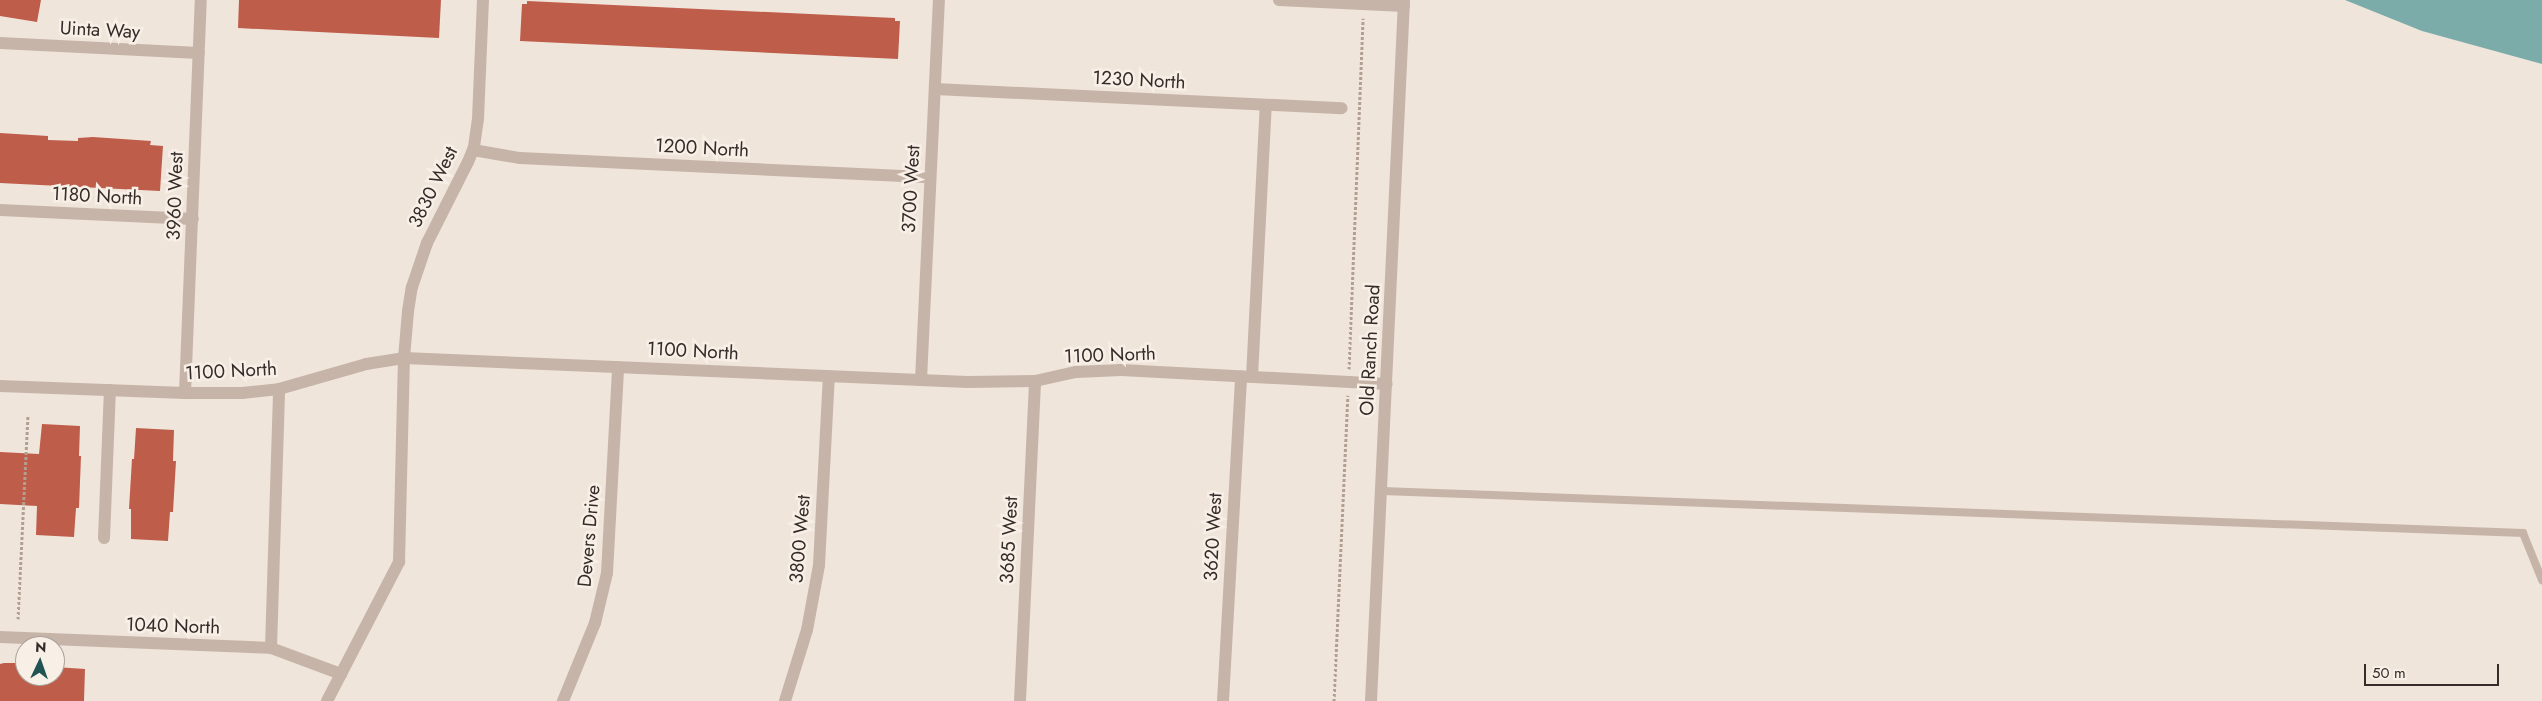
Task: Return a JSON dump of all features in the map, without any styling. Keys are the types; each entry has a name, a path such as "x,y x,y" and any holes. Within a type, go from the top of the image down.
{"street":[{"name":"3960 West","path":"185,393 201,0"},
{"name":"3830 West","path":"327,701 399,562 404,358 408,311 419,265 427,243 473,150 478,120 483,0"},
{"name":"3700 West","path":"921,380 939,0"},
{"path":"1279,0 1404,3"},
{"name":"Old Ranch Road","path":"1371,701 1404,3"},
{"name":"Uinta Way","path":"0,43 199,53"},
{"name":"1230 North","path":"934,89 1342,108"},
{"name":"3620 West","path":"1223,701 1266,104"},
{"name":"1200 North","path":"473,150 520,158 930,177"},
{"name":"1180 North","path":"0,210 192,219"},
{"name":"1100 North","path":"0,386 185,393 242,393 279,389 366,364 404,358 977,382 1035,381 1056,375 1096,371 1247,376 1387,384"},
{"name":"Devers Drive","path":"563,701 595,623 607,573 610,548 618,367"},
{"name":"3800 West","path":"786,701 807,630 819,565 829,376"},
{"name":"3685 West","path":"1020,701 1035,381"},
{"path":"271,648 279,389"},
{"path":"104,538 110,390"},
{"name":"1040 North","path":"0,637 271,648 341,674"}],"lane":[{"path":"1382,491 2523,533 2542,580"}],"path":[{"path":"18,619 28,415"}],"water":[{"path":"2345,0 2542,0 2542,64 2422,31"}],"building":[{"path":"0,0 41,0 37,22 0,16"},
{"path":"239,0 441,0 439,38 238,28"},
{"path":"527,1 895,18 895,21 900,21 898,59 520,41 522,4 527,4"},
{"path":"0,133 48,136 48,140 78,141 78,138 93,137 151,141 150,145 163,146 160,191 0,183"},
{"path":"42,424 80,426 79,508 76,508 74,537 36,535 37,506 0,504 0,452 39,454"},
{"path":"136,428 174,430 173,461 176,461 173,512 170,512 168,541 131,539 131,509 129,509"},
{"path":"15,663 15,686 65,686 65,668 85,669 84,701 0,701 0,664"}]}
